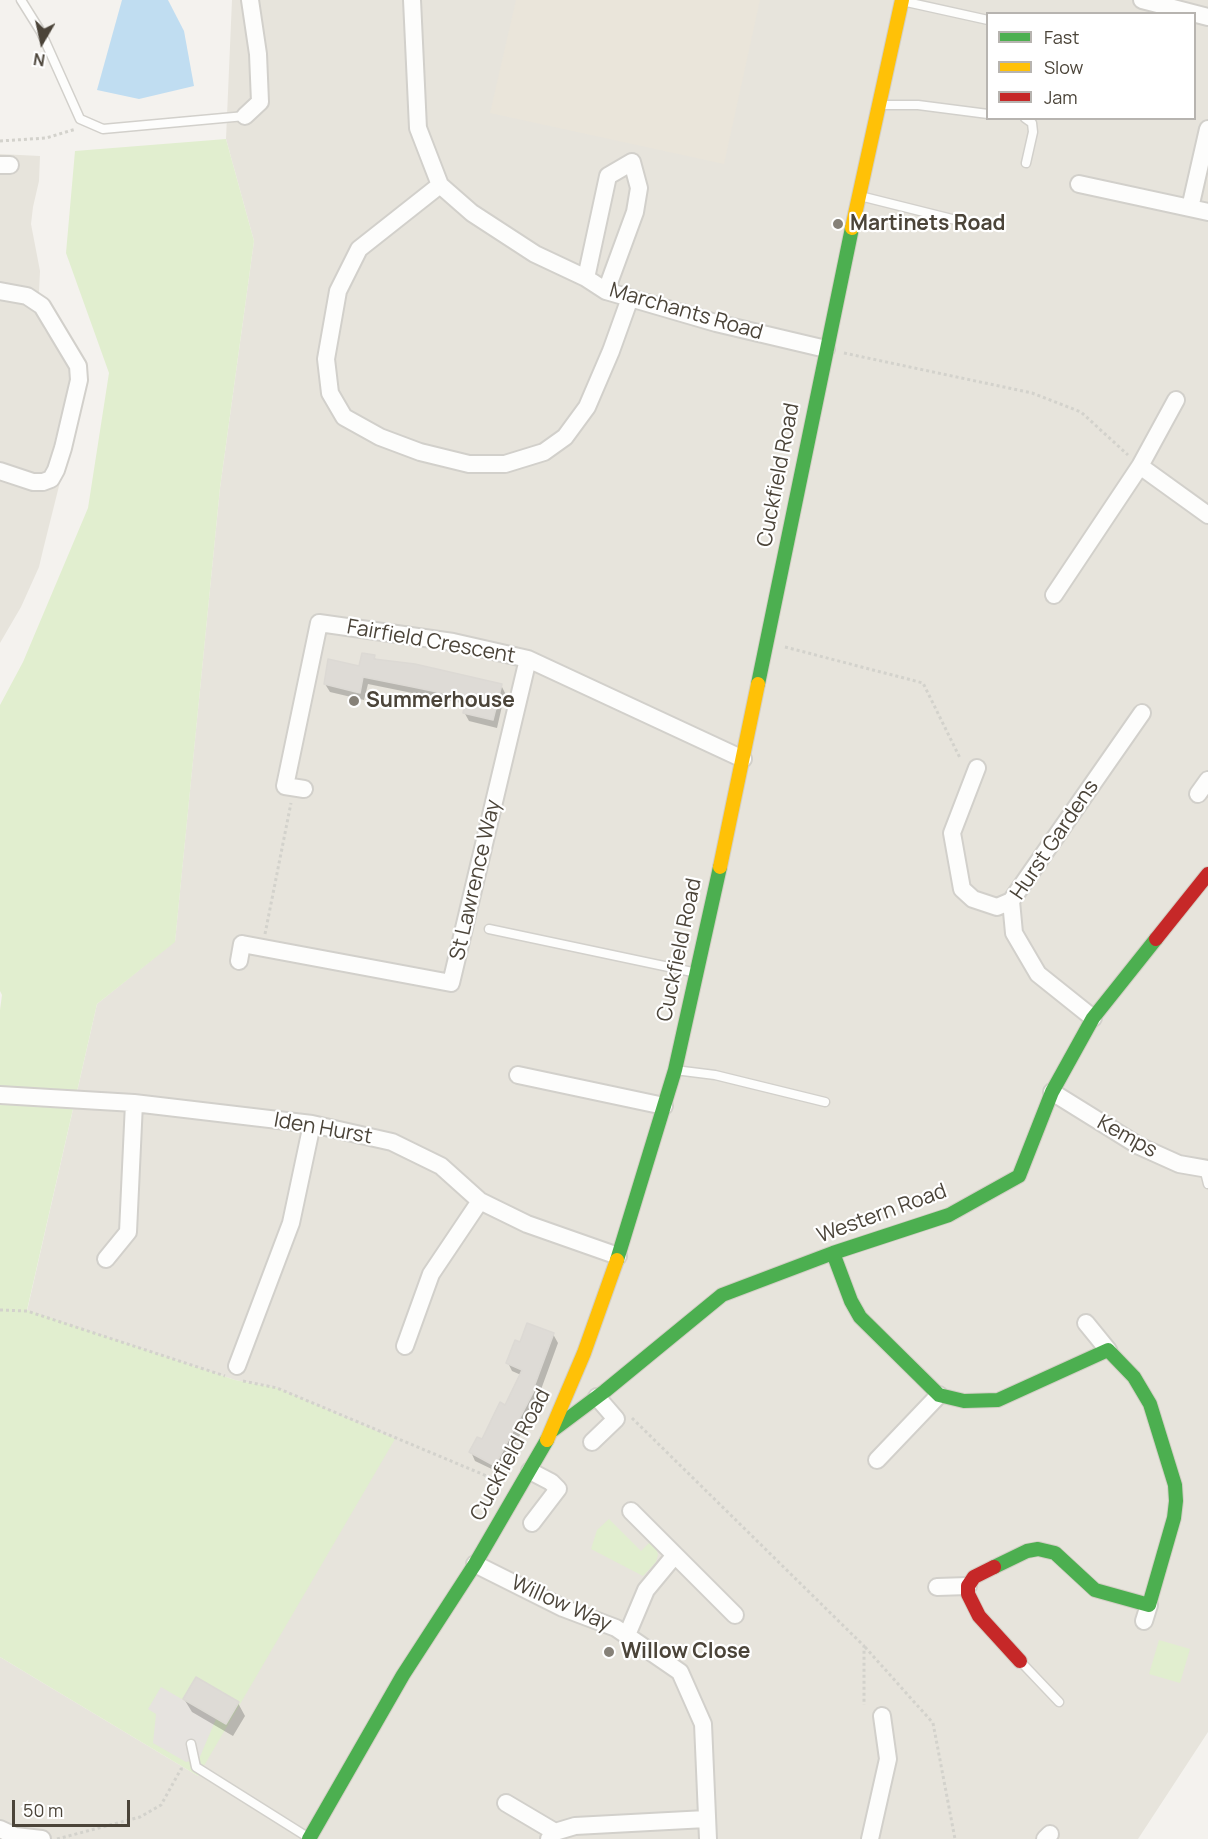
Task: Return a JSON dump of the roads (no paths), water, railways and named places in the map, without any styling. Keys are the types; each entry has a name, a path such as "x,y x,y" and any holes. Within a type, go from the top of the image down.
{"street":[{"path":"245,116 260,102 258,54 250,0"},
{"name":"Marchants Road","path":"412,0 418,128 440,185 472,213 535,254 586,278 606,291 716,323 826,349"},
{"name":"Cuckfield Road","path":"309,1839 403,1675 475,1564 554,1430 618,1256 675,1070 698,973 826,349 902,0"},
{"path":"1142,0 1189,12"},
{"path":"1190,208 1208,129"},
{"path":"586,278 608,176 632,162 639,188 635,212 606,291"},
{"path":"1079,184 1208,212"},
{"path":"440,185 359,249 338,291 326,359 330,393 344,417 380,438 420,452 469,464 505,464 544,452 566,437 587,407 630,298"},
{"path":"0,291 27,296 42,306 78,366 79,380 63,448 51,479 33,482 0,471"},
{"path":"1054,595 1140,466 1176,400"},
{"path":"1140,466 1208,515"},
{"name":"Fairfield Crescent","path":"299,788 285,786 319,622 453,642 528,659 743,759"},
{"name":"St Lawrence Way","path":"239,961 242,944 452,983 528,659"},
{"name":"Hurst Gardens","path":"1093,1018 1038,974 1014,933 1011,901 1142,713"},
{"path":"977,768 952,833 962,889 973,899 997,907 1011,901"},
{"path":"1198,794 1208,780"},
{"name":"Western Road","path":"554,1430 722,1295 833,1253 949,1215 1019,1176 1052,1092 1093,1018 1208,874"},
{"path":"518,1075 664,1106"},
{"name":"Kemps","path":"1052,1092 1139,1146 1207,1174"},
{"name":"Iden Hurst","path":"7,1096 134,1103 312,1124 392,1142 441,1166 480,1201 527,1224 618,1256"},
{"path":"106,1259 128,1232 134,1103"},
{"path":"237,1366 291,1223 312,1124"},
{"path":"405,1346 431,1274 480,1201"},
{"path":"833,1253 851,1301 860,1317 939,1395 972,1402 998,1400 1108,1350"},
{"path":"1020,1654 979,1616 968,1593 968,1586 974,1577 1027,1551 1038,1549 1055,1553 1095,1590 1146,1613 1174,1518 1175,1485 1150,1404 1134,1377 1086,1323"},
{"path":"877,1461 939,1395"},
{"path":"592,1442 616,1419 597,1397"},
{"path":"530,1471 551,1482 558,1490 532,1523"},
{"path":"631,1511 735,1615"},
{"path":"627,1635 646,1590 675,1555"},
{"name":"Willow Way","path":"475,1564 563,1608 616,1628 680,1672 702,1724 708,1839"},
{"path":"937,1587 968,1586"},
{"path":"870,1839 888,1759 882,1716"},
{"path":"506,1803 552,1835 575,1826 706,1819"},
{"path":"0,1829 15,1836 42,1839"}],"lane":[{"path":"21,0 41,32 80,119 103,129 245,116"},
{"path":"902,0 986,20"},
{"path":"879,105 918,105 986,114"},
{"path":"1026,163 1033,132 1032,123 1028,120"},
{"path":"859,195 963,222"},
{"path":"489,929 698,973"},
{"path":"675,1070 715,1075 825,1102"},
{"path":"1020,1654 1059,1702"},
{"path":"191,1744 196,1767 309,1839"}],"water":[{"path":"122,0 168,0 184,31 194,86 139,99 97,90"}],"place":[{"name":"Martinets Road","path":"838,224"},
{"name":"Summerhouse","path":"354,701"},
{"name":"Willow Close","path":"609,1652"}]}
